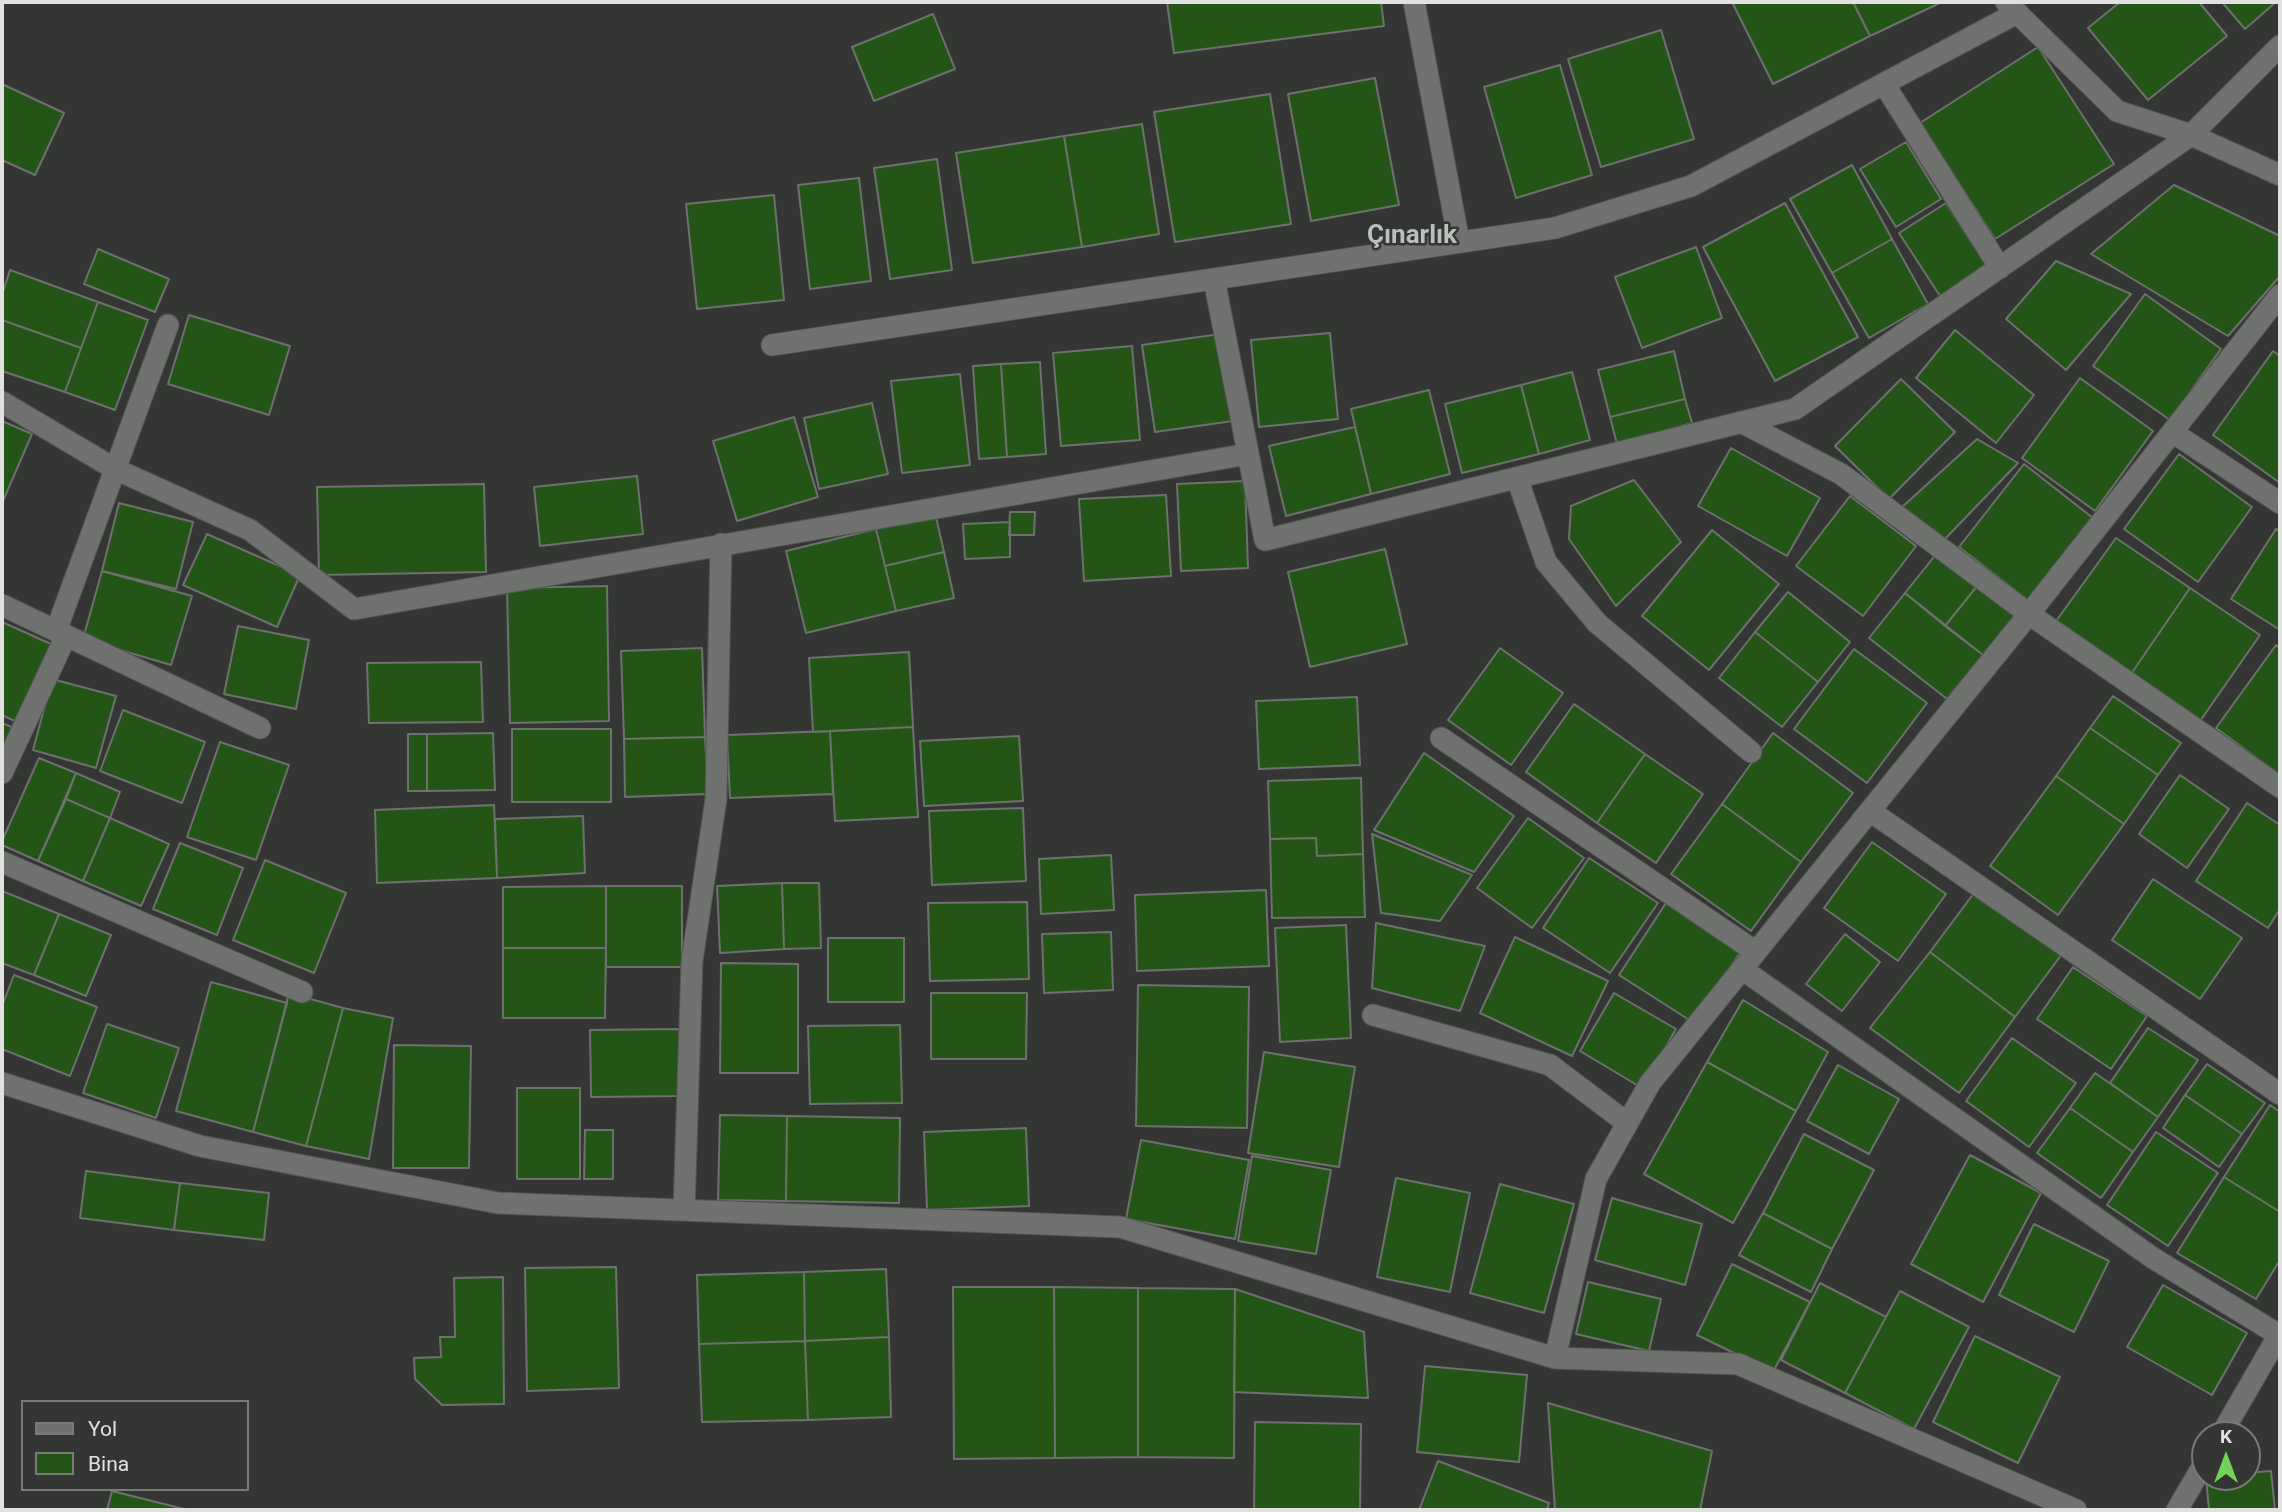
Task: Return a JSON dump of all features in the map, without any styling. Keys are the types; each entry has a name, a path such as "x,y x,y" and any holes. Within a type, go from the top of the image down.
{"street":[{"path":"1414,2 1459,242"},
{"path":"772,345 1555,228 1691,186 1884,84 2011,8 2117,111 2191,135 2280,176"},
{"path":"1214,279 1265,540 1796,408 2191,135 2280,46"},
{"path":"1884,84 2000,268"},
{"path":"1555,1358 1596,1179 1650,1083 2029,614 2280,295"},
{"path":"2,773 61,634 115,469 168,325"},
{"path":"2,402 115,469 250,530 354,609 1248,454"},
{"path":"1741,422 1842,474 2029,614 2280,787"},
{"path":"2172,432 2280,503"},
{"path":"1517,478 1546,562 1597,624 1751,752"},
{"path":"684,1210 692,961 716,799 721,544"},
{"path":"2,605 260,728"},
{"path":"1441,738 1756,952"},
{"path":"1870,811 2280,1094"},
{"path":"2,862 302,992"},
{"path":"1742,969 2142,1251 2280,1334 2229,1421"},
{"path":"1373,1015 1550,1065 1627,1123"},
{"path":"2,1083 200,1146 498,1203 1119,1227 1555,1358 1738,1364 2076,1510"},
{"path":"2177,1510 2191,1486"}],"building":[{"path":"1167,2 1381,2 1384,26 1174,53"},
{"path":"1853,2 1870,36 1773,84 1733,4"},
{"path":"1853,2 1942,2 1870,36"},
{"path":"2120,2 2199,2 2227,36 2148,100 2088,28"},
{"path":"2222,2 2276,2 2245,29"},
{"path":"933,14 955,69 874,101 852,47"},
{"path":"1661,30 1694,139 1601,167 1568,59"},
{"path":"2038,47 2114,164 1995,239 1920,123"},
{"path":"1560,65 1592,175 1516,198 1484,87"},
{"path":"1375,78 1399,205 1311,221 1288,94"},
{"path":"2,84 64,113 35,175 2,160"},
{"path":"1270,94 1291,224 1175,242 1154,112"},
{"path":"1142,124 1159,234 1082,247 1064,136"},
{"path":"1064,136 1082,247 973,263 956,153"},
{"path":"1906,142 1941,199 1896,227 1860,169"},
{"path":"937,159 952,270 890,279 874,168"},
{"path":"1852,165 1892,239 1832,273 1790,199"},
{"path":"859,178 871,281 810,289 798,185"},
{"path":"2174,185 2280,236 2280,276 2228,336 2091,254"},
{"path":"774,195 784,300 697,309 686,204"},
{"path":"1785,203 1858,337 1775,381 1703,247"},
{"path":"1946,203 1987,266 1940,296 1899,233"},
{"path":"1892,239 1928,304 1869,338 1832,273"},
{"path":"1696,247 1722,318 1642,348 1615,277"},
{"path":"98,249 169,279 155,312 84,284"},
{"path":"2056,261 2131,294 2066,370 2006,319"},
{"path":"10,270 98,302 81,348 2,320 2,295"},
{"path":"2145,294 2221,349 2170,420 2093,366"},
{"path":"98,302 148,320 115,410 65,392"},
{"path":"189,315 290,346 269,415 168,384"},
{"path":"2,320 81,348 65,392 2,371"},
{"path":"1955,330 2034,395 1996,443 1916,378"},
{"path":"1330,333 1338,419 1259,427 1251,340"},
{"path":"1220,334 1233,421 1155,432 1142,345"},
{"path":"1132,346 1140,440 1061,446 1053,353"},
{"path":"1674,351 1685,399 1610,417 1598,370"},
{"path":"2273,351 2280,356 2280,483 2213,435"},
{"path":"1040,362 1046,454 1007,457 1001,364"},
{"path":"1001,364 1007,457 979,459 973,366"},
{"path":"1572,372 1590,440 1539,454 1521,385"},
{"path":"960,374 970,465 902,473 891,381"},
{"path":"2080,378 2153,431 2095,511 2022,458"},
{"path":"1901,379 1955,432 1889,499 1835,446"},
{"path":"1521,385 1539,454 1462,473 1445,404"},
{"path":"1429,390 1450,474 1371,494 1351,409"},
{"path":"1685,399 1692,423 1617,444 1610,417"},
{"path":"872,403 888,474 819,489 804,418"},
{"path":"794,417 818,497 737,521 713,441"},
{"path":"2,421 32,434 3,501 2,501"},
{"path":"1355,427 1371,494 1286,516 1269,446"},
{"path":"1977,439 2018,463 1942,542 1901,508"},
{"path":"1731,448 1820,498 1787,556 1698,506"},
{"path":"2179,454 2252,507 2198,582 2124,529"},
{"path":"2024,464 2093,518 2029,601 1959,547"},
{"path":"637,476 643,534 540,546 534,487"},
{"path":"1634,480 1681,542 1616,606 1569,539 1571,506"},
{"path":"1245,481 1248,568 1181,571 1177,484"},
{"path":"484,484 486,572 319,575 317,487"},
{"path":"1166,495 1171,576 1084,581 1079,499"},
{"path":"1850,496 1916,546 1863,616 1796,566"},
{"path":"119,503 193,522 176,589 102,571"},
{"path":"1010,512 1035,512 1034,535 1009,535"},
{"path":"936,517 944,552 885,566 876,529"},
{"path":"1010,522 1010,557 965,559 963,524"},
{"path":"876,529 896,611 806,633 786,551"},
{"path":"2276,529 2280,531 2280,630 2231,599"},
{"path":"1712,530 1779,584 1709,670 1642,616"},
{"path":"207,534 300,575 277,627 183,585"},
{"path":"2116,538 2190,588 2129,677 2054,624"},
{"path":"1385,549 1407,644 1310,667 1288,572"},
{"path":"944,552 954,598 896,611 885,566"},
{"path":"1937,553 1978,585 1945,626 1905,593"},
{"path":"102,571 192,596 171,665 83,639"},
{"path":"1978,585 2015,615 1983,655 1945,626"},
{"path":"607,586 609,721 510,723 507,588"},
{"path":"2190,588 2260,635 2198,724 2129,677"},
{"path":"1788,592 1850,642 1818,682 1755,632"},
{"path":"1905,593 1983,655 1947,699 1869,638"},
{"path":"2,622 51,644 17,722 2,715"},
{"path":"238,626 309,640 296,709 224,694"},
{"path":"1755,632 1818,682 1782,727 1719,678"},
{"path":"2276,645 2280,648 2280,775 2216,728"},
{"path":"702,648 705,737 624,739 621,651"},
{"path":"1500,648 1563,693 1511,765 1448,720"},
{"path":"1854,649 1927,703 1867,783 1794,729"},
{"path":"909,652 913,727 813,732 809,658"},
{"path":"481,662 483,722 369,723 367,663"},
{"path":"52,679 116,696 96,768 33,750"},
{"path":"2113,696 2181,743 2158,775 2090,728"},
{"path":"1357,697 1360,765 1259,769 1256,701"},
{"path":"1574,704 1645,754 1597,823 1526,772"},
{"path":"123,710 205,742 182,803 100,771"},
{"path":"2,723 14,728 2,756"},
{"path":"913,727 918,817 835,821 830,731"},
{"path":"2090,728 2158,775 2124,824 2056,776"},
{"path":"512,729 611,729 611,802 512,802"},
{"path":"830,731 833,794 730,798 727,735"},
{"path":"493,733 495,790 427,791 427,734"},
{"path":"1773,733 1853,793 1801,862 1722,804"},
{"path":"408,734 427,734 427,791 408,791"},
{"path":"1019,736 1023,801 924,806 920,741"},
{"path":"705,737 708,794 625,797 624,739"},
{"path":"220,742 289,765 256,860 187,837"},
{"path":"1424,753 1514,816 1474,872 1374,830"},
{"path":"1645,754 1703,794 1656,863 1597,823"},
{"path":"39,758 76,773 38,861 2,845 2,841"},
{"path":"76,773 120,792 110,818 66,799"},
{"path":"2180,775 2229,809 2187,868 2139,834"},
{"path":"2056,776 2124,824 2058,915 1990,866"},
{"path":"1361,778 1363,854 1317,856 1316,838 1270,839 1268,781"},
{"path":"66,799 110,818 83,881 38,861"},
{"path":"2247,803 2280,825 2280,909 2268,928 2196,881"},
{"path":"1722,804 1801,862 1751,931 1671,874"},
{"path":"494,805 497,878 377,883 375,810"},
{"path":"1023,808 1026,881 932,885 929,811"},
{"path":"583,816 585,873 497,878 495,819"},
{"path":"110,818 169,844 141,906 83,881"},
{"path":"1528,818 1584,858 1532,928 1477,888"},
{"path":"1372,834 1472,875 1440,921 1381,913"},
{"path":"1316,838 1317,856 1363,854 1365,917 1272,918 1270,839"},
{"path":"1872,842 1946,894 1898,961 1824,908"},
{"path":"180,843 243,868 217,935 153,909"},
{"path":"1111,855 1114,910 1041,914 1039,859"},
{"path":"1589,858 1658,903 1610,973 1543,928"},
{"path":"265,860 346,893 314,973 233,940"},
{"path":"2153,879 2242,938 2200,999 2112,940"},
{"path":"782,883 784,949 720,953 717,886"},
{"path":"782,883 819,883 821,948 784,949"},
{"path":"606,886 682,886 682,967 606,967"},
{"path":"606,886 606,948 503,948 503,887"},
{"path":"1977,889 2062,954 2015,1017 1930,952"},
{"path":"1266,890 1269,966 1137,971 1135,895"},
{"path":"2,891 59,914 34,975 2,963"},
{"path":"1027,902 1029,979 930,981 928,903"},
{"path":"1666,903 1741,951 1694,1023 1619,975"},
{"path":"59,914 111,935 86,996 34,975"},
{"path":"1376,923 1485,946 1460,1011 1372,988"},
{"path":"1346,925 1351,1038 1280,1042 1275,928"},
{"path":"1111,932 1113,990 1044,993 1042,934"},
{"path":"1845,934 1880,962 1842,1011 1806,984"},
{"path":"1515,937 1608,981 1572,1056 1480,1013"},
{"path":"828,938 904,938 904,1002 828,1002"},
{"path":"503,948 606,948 605,1018 503,1018"},
{"path":"1930,952 2015,1017 1959,1093 1870,1028"},
{"path":"721,963 798,964 798,1073 720,1073"},
{"path":"2073,967 2147,1016 2111,1069 2037,1019"},
{"path":"14,975 97,1007 70,1076 2,1049 2,1006"},
{"path":"211,982 287,1003 253,1132 176,1111"},
{"path":"1138,985 1249,987 1247,1128 1136,1126"},
{"path":"289,993 343,1008 306,1146 253,1132"},
{"path":"931,993 1027,993 1026,1059 931,1059"},
{"path":"1614,993 1676,1029 1642,1088 1580,1051"},
{"path":"1743,1000 1828,1052 1796,1111 1707,1062"},
{"path":"343,1008 393,1018 369,1159 306,1146"},
{"path":"107,1024 179,1048 156,1118 83,1093"},
{"path":"900,1025 902,1103 810,1104 808,1026"},
{"path":"2148,1028 2198,1060 2158,1117 2110,1083"},
{"path":"679,1029 680,1096 591,1097 590,1030"},
{"path":"2012,1038 2076,1083 2029,1147 1966,1101"},
{"path":"394,1045 471,1046 469,1168 393,1168"},
{"path":"1264,1052 1355,1067 1339,1167 1248,1153"},
{"path":"1707,1062 1796,1111 1733,1223 1644,1174"},
{"path":"2207,1064 2265,1103 2242,1134 2185,1095"},
{"path":"1838,1065 1899,1099 1869,1154 1807,1121"},
{"path":"2095,1073 2158,1117 2133,1152 2070,1108"},
{"path":"517,1088 580,1088 580,1179 517,1179"},
{"path":"2185,1095 2242,1134 2219,1167 2163,1128"},
{"path":"2270,1105 2280,1112 2280,1212 2224,1177"},
{"path":"2070,1108 2133,1152 2101,1198 2037,1153"},
{"path":"720,1115 787,1116 786,1201 718,1200"},
{"path":"787,1116 900,1118 899,1203 786,1201"},
{"path":"1026,1128 1029,1206 927,1210 924,1132"},
{"path":"585,1130 613,1130 613,1179 584,1179"},
{"path":"2156,1132 2218,1173 2168,1246 2107,1205"},
{"path":"1804,1134 1874,1170 1832,1249 1763,1213"},
{"path":"1141,1140 1249,1160 1235,1239 1126,1219"},
{"path":"1970,1155 2041,1193 1983,1302 1911,1264"},
{"path":"1252,1156 1331,1170 1316,1254 1238,1241"},
{"path":"86,1171 180,1183 174,1230 80,1218"},
{"path":"2224,1177 2280,1212 2280,1260 2256,1299 2177,1253"},
{"path":"1396,1178 1470,1193 1450,1292 1377,1277"},
{"path":"180,1183 269,1193 264,1240 174,1230"},
{"path":"1500,1184 1574,1204 1544,1313 1470,1293"},
{"path":"1612,1198 1702,1224 1685,1285 1595,1260"},
{"path":"1763,1213 1832,1249 1811,1292 1739,1255"},
{"path":"2034,1224 2109,1261 2074,1332 1999,1295"},
{"path":"1732,1264 1810,1302 1773,1372 1697,1335"},
{"path":"616,1267 619,1388 527,1391 525,1268"},
{"path":"886,1269 889,1337 805,1341 804,1272"},
{"path":"804,1272 805,1341 699,1344 697,1275"},
{"path":"503,1277 504,1404 442,1405 415,1379 414,1358 441,1357 440,1337 455,1337 454,1278"},
{"path":"1588,1282 1661,1299 1649,1351 1576,1334"},
{"path":"1820,1283 1886,1317 1845,1393 1781,1360"},
{"path":"2163,1285 2247,1333 2212,1395 2127,1347"},
{"path":"953,1287 1054,1287 1055,1458 954,1459"},
{"path":"1054,1287 1138,1288 1138,1457 1055,1458"},
{"path":"1138,1288 1235,1289 1234,1458 1138,1457"},
{"path":"1235,1289 1364,1332 1368,1398 1234,1392"},
{"path":"1900,1291 1969,1327 1914,1429 1845,1393"},
{"path":"1975,1336 2060,1377 2018,1463 1933,1422"},
{"path":"889,1337 891,1417 808,1420 805,1341"},
{"path":"805,1341 808,1420 702,1422 699,1344"},
{"path":"1425,1366 1527,1375 1519,1462 1417,1452"},
{"path":"1548,1403 1712,1451 1700,1510 1555,1510"},
{"path":"1255,1422 1361,1424 1360,1510 1254,1510"},
{"path":"1438,1461 1549,1503 1547,1510 1419,1510"},
{"path":"2271,1471 2275,1510 2209,1510 2207,1491 2261,1491 2261,1472"},
{"path":"112,1491 188,1510 107,1510"}],"district":[{"name":"Çınarlık","path":"1412,236"}]}
